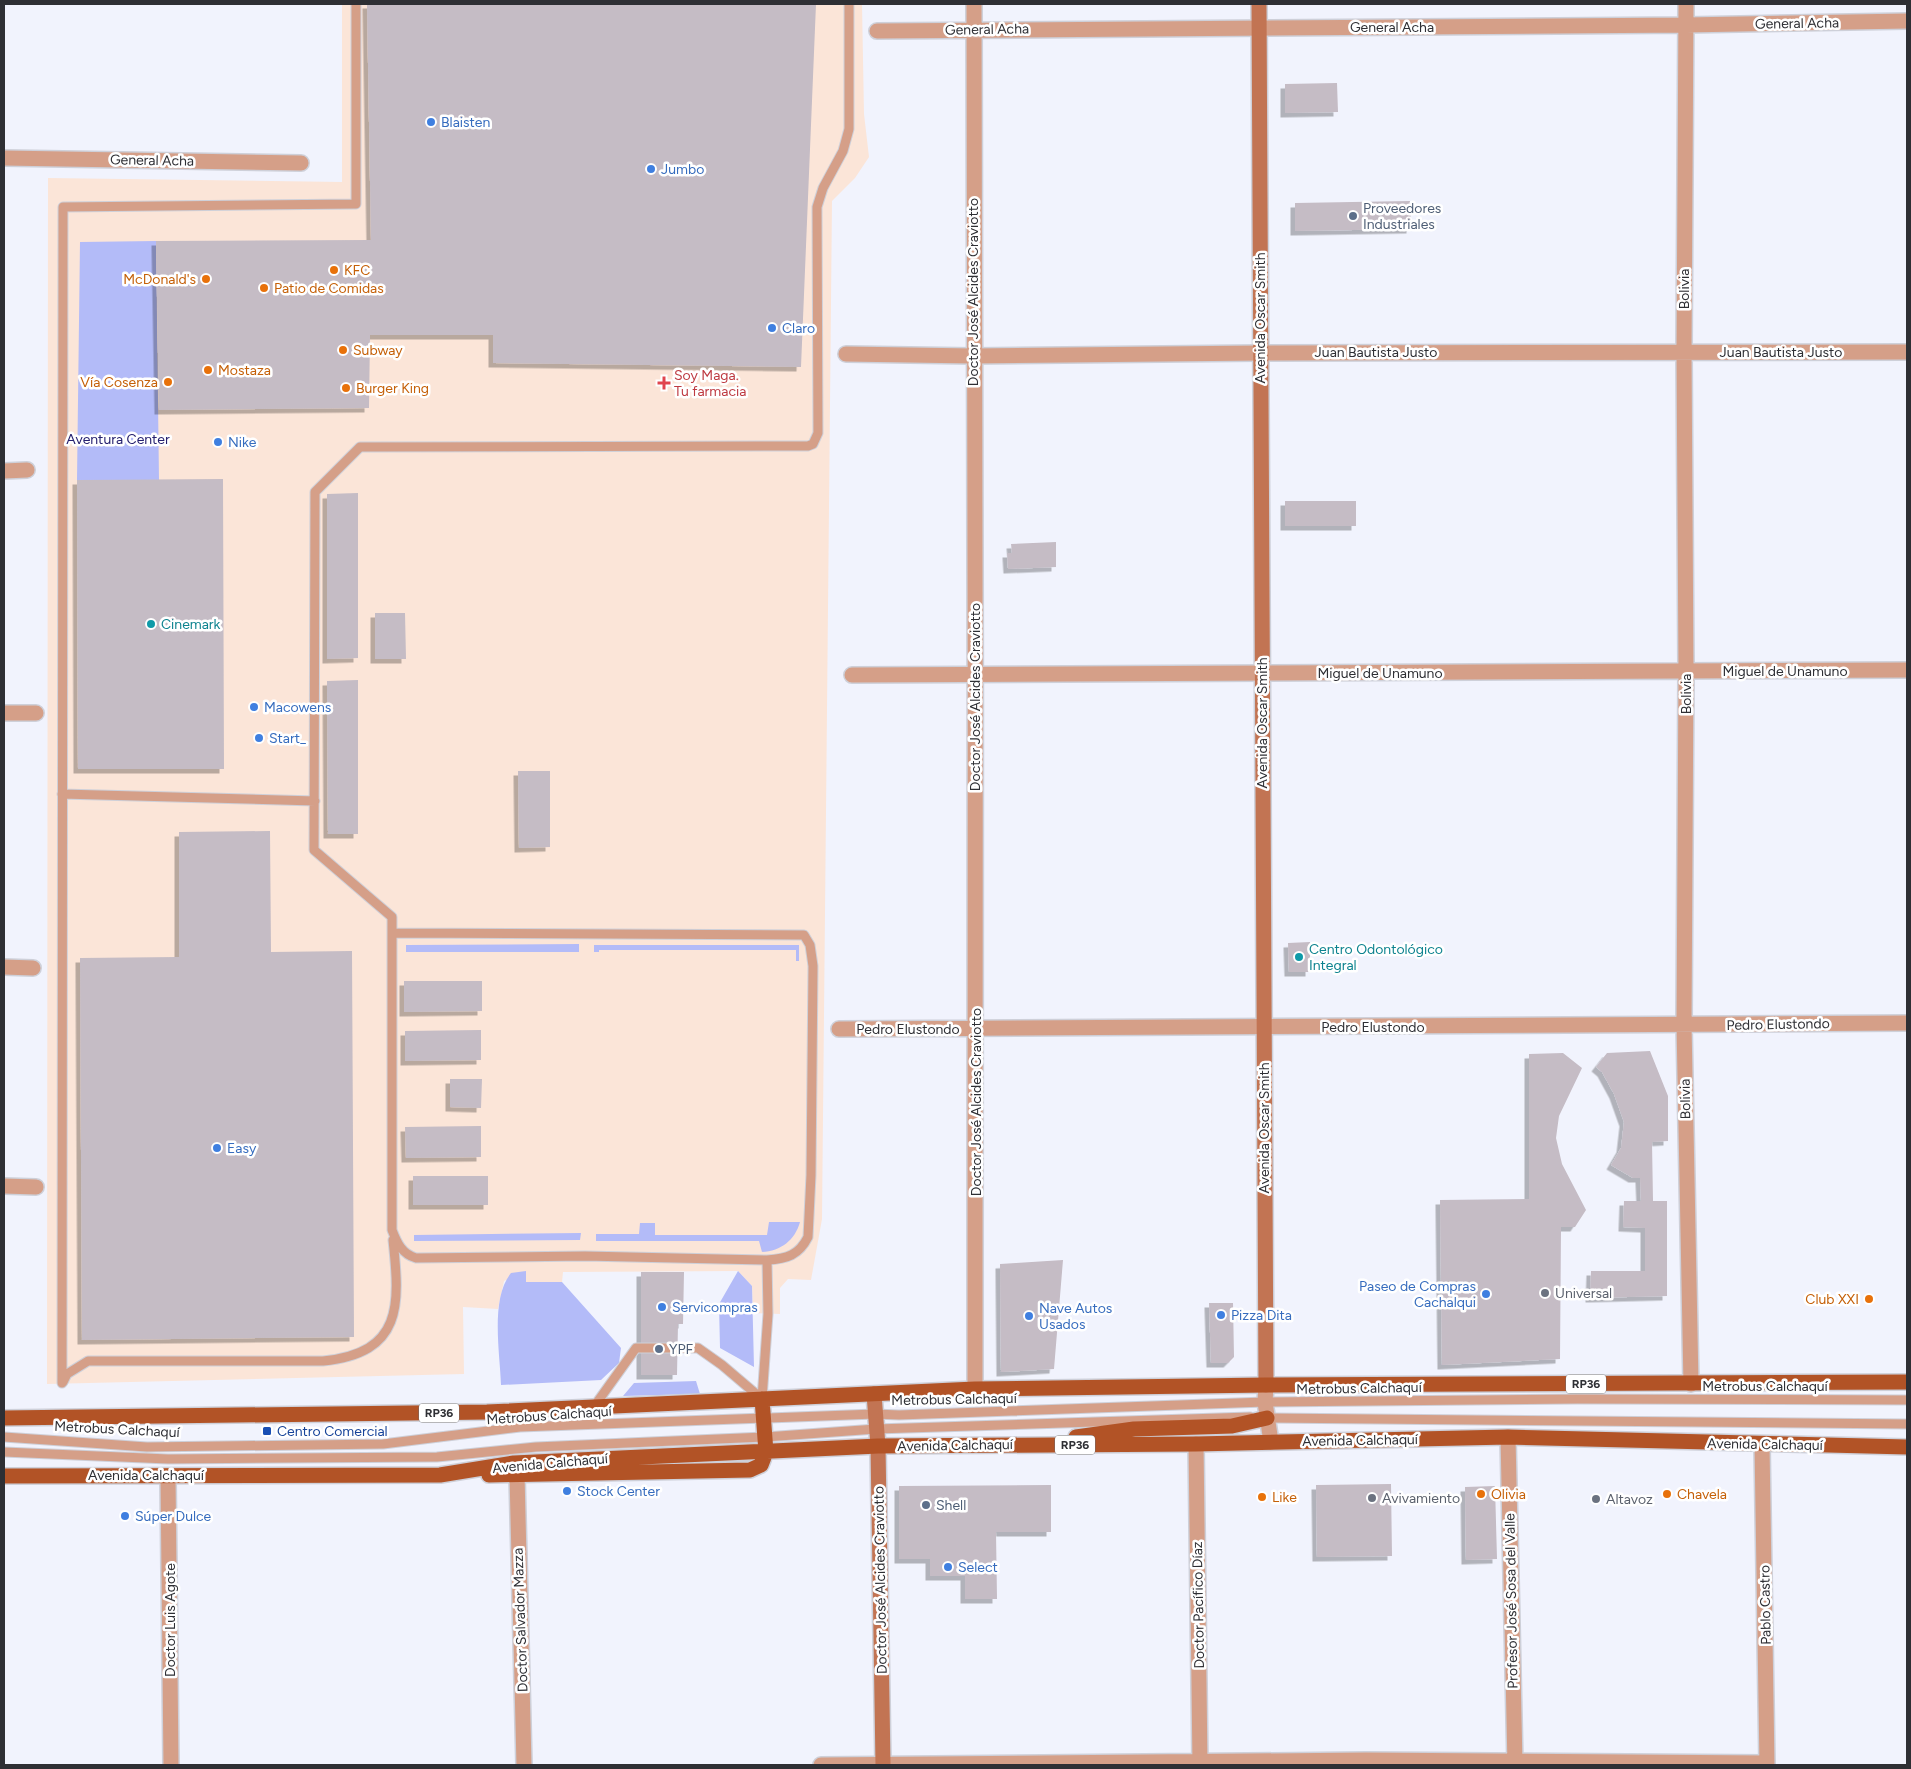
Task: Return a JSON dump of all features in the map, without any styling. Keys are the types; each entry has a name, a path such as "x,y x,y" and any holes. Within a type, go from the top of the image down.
{"main road":[{"name":"Avenida Oscar Smith","path":"1259,4 1266,1385"},
{"name":"RP36","path":"4,1418 460,1413 975,1389 1266,1385 1907,1382"},
{"name":"Doctor José Alcides Craviotto","path":"874,1394 878,1446 883,1765"},
{"path":"440,1475 750,1470 761,1465 765,1445 762,1399"},
{"path":"1028,1444 1134,1429 1232,1426 1267,1418"},
{"name":"Avenida Calchaquí","path":"4,1476 440,1475 514,1463 765,1445 1196,1444 1508,1437 1762,1445 1907,1447"}],"street":[{"name":"Doctor José Alcides Craviotto","path":"974,4 972,356 975,676 975,1389"},
{"name":"Bolivia","path":"1686,4 1684,1025 1691,1384"},
{"name":"General Acha","path":"878,31 1907,22"},
{"name":"General Acha","path":"4,158 301,163"},
{"name":"Juan Bautista Justo","path":"846,354 972,356 1260,352 1907,352"},
{"path":"4,471 27,470"},
{"name":"Miguel de Unamuno","path":"852,675 975,676 1907,670"},
{"path":"4,714 36,713"},
{"path":"4,967 33,968"},
{"name":"Pedro Elustondo","path":"839,1029 1907,1023"},
{"path":"4,1186 36,1187"},
{"name":"Avenida Oscar Smith","path":"1266,1385 1265,1402 1271,1442"},
{"name":"Profesor José Sosa del Valle","path":"1508,1437 1514,1764"},
{"name":"Doctor Pacífico Díaz","path":"1196,1444 1200,1764"},
{"name":"Pablo Castro","path":"1762,1445 1767,1764"},
{"name":"Doctor Salvador Mazza","path":"517,1475 524,1765"},
{"name":"Doctor Luis Agote","path":"168,1476 171,1765"},
{"path":"821,1765 1767,1764"}],"lane":[{"path":"356,4 356,204 62,207 62,1383 67,1374 88,1361 323,1361 340,1359 360,1353 376,1344 390,1324 397,1302 392,1230 392,917 314,850 315,492 360,447 797,446 813,444 818,432 818,207 823,188 843,151 849,130 849,4"},
{"path":"62,794 315,801"},
{"path":"392,1230 402,1250 408,1256 416,1258 585,1256 767,1260 784,1259 795,1254 804,1246 808,1236 811,1175 813,966 810,945 804,936 393,933"},
{"path":"762,1399 768,1314 767,1260"},
{"path":"593,1408 636,1348 698,1348 722,1365 762,1399"},
{"name":"Metrobus Calchaquí","path":"4,1452 37,1452 131,1458 436,1457 536,1446 765,1445 899,1415 1265,1402 1577,1399 1907,1400"},
{"name":"Metrobus Calchaquí","path":"4,1437 147,1447 383,1444 520,1427 764,1418 875,1421 1226,1416 1267,1418 1907,1424"}],"shaded area":[{"path":"342,4 862,4 864,114 869,157 855,178 832,201 822,1219 811,1280 788,1279 780,1288 780,1314 753,1313 752,1286 738,1271 563,1272 562,1282 526,1282 526,1271 504,1281 498,1309 463,1307 464,1374 47,1384 48,178 342,182"}],"green space":[{"name":"Aventura Center","path":"156,241 159,480 77,480 80,242"},
{"path":"579,944 579,952 406,952 406,945"},
{"path":"594,945 799,945 799,961 796,961 796,950 599,950 599,952 594,952"},
{"path":"769,1222 800,1222 795,1234 781,1247 762,1252 759,1241 596,1241 596,1234 639,1234 640,1223 655,1223 655,1235 767,1235"},
{"path":"581,1233 580,1240 414,1241 414,1235"},
{"path":"526,1271 526,1282 562,1282 621,1348 619,1363 601,1380 501,1385 498,1342 500,1297 504,1284 511,1273"},
{"path":"738,1271 752,1286 754,1367 720,1348 719,1304"},
{"path":"696,1381 700,1394 623,1396 634,1383"}],"building":[{"path":"367,4 816,4 801,367 493,363 493,335 370,335 369,408 159,410 156,241 371,240"},
{"path":"1337,83 1338,112 1285,113 1285,84"},
{"name":"Proveedores Industriales","path":"1410,201 1411,229 1295,231 1295,203"},
{"name":"Cinemark","path":"223,479 224,769 78,769 77,480"},
{"path":"358,493 358,658 327,659 327,494"},
{"path":"1285,501 1356,501 1356,526 1285,526"},
{"path":"1056,542 1056,567 1008,569 1007,553 1012,553 1011,544"},
{"path":"375,613 405,613 406,659 375,659"},
{"path":"358,680 358,834 328,834 327,681"},
{"path":"518,771 550,771 550,847 519,848"},
{"name":"Easy","path":"270,831 271,952 352,951 354,1337 82,1340 80,958 179,957 179,832"},
{"name":"Centro Odontológico Integral","path":"1310,942 1310,972 1289,972 1288,943"},
{"path":"404,981 482,981 482,1011 404,1012"},
{"path":"481,1030 481,1060 405,1061 405,1031"},
{"path":"1650,1051 1668,1096 1668,1141 1652,1142 1653,1201 1667,1201 1667,1296 1590,1298 1591,1271 1645,1271 1645,1228 1623,1227 1624,1201 1641,1201 1640,1178 1633,1178 1611,1165 1621,1148 1624,1122 1614,1094 1602,1072 1596,1067 1607,1053"},
{"path":"1563,1053 1582,1068 1559,1116 1556,1138 1562,1164 1586,1210 1575,1227 1561,1227 1560,1359 1442,1365 1440,1200 1529,1199 1529,1054"},
{"path":"450,1079 482,1079 481,1108 450,1107"},
{"path":"481,1126 481,1157 406,1158 405,1127"},
{"path":"413,1176 488,1176 488,1205 413,1205"},
{"name":"Nave Autos Usados","path":"1063,1260 1054,1369 1001,1372 1000,1264"},
{"path":"641,1272 684,1272 683,1324 678,1324 677,1375 641,1375"},
{"path":"1209,1303 1233,1303 1234,1357 1228,1363 1211,1363"},
{"path":"1391,1484 1392,1556 1317,1557 1316,1485"},
{"path":"1051,1485 1051,1532 996,1532 997,1599 965,1599 965,1576 930,1576 930,1559 899,1559 899,1486"},
{"path":"1495,1486 1497,1559 1466,1560 1465,1487"}],"place":[{"name":"Blaisten","path":"431,122"},
{"name":"Jumbo","path":"651,169"},
{"name":"Proveedores Industriales","path":"1353,216"},
{"name":"KFC","path":"334,270"},
{"name":"McDonald's","path":"206,279"},
{"name":"Patio de Comidas","path":"264,288"},
{"name":"Claro","path":"772,328"},
{"name":"Subway","path":"343,350"},
{"name":"Mostaza","path":"208,370"},
{"name":"Vía Cosenza","path":"168,382"},
{"name":"Soy Maga. Tu farmacia","path":"664,383"},
{"name":"Burger King","path":"346,388"},
{"name":"Nike","path":"218,442"},
{"name":"Cinemark","path":"151,624"},
{"name":"Macowens","path":"254,707"},
{"name":"Start_","path":"259,738"},
{"name":"Centro Odontológico Integral","path":"1299,957"},
{"name":"Easy","path":"217,1148"},
{"name":"Universal","path":"1545,1293"},
{"name":"Paseo de Compras Cachalqui","path":"1486,1294"},
{"name":"Club XXI","path":"1869,1299"},
{"name":"Servicompras","path":"662,1307"},
{"name":"Pizza Dita","path":"1221,1315"},
{"name":"Nave Autos Usados","path":"1029,1316"},
{"name":"YPF","path":"659,1349"},
{"name":"Centro Comercial","path":"267,1431"},
{"name":"Stock Center","path":"567,1491"},
{"name":"Olivia","path":"1481,1494"},
{"name":"Chavela","path":"1667,1494"},
{"name":"Like","path":"1262,1497"},
{"name":"Avivamiento","path":"1372,1498"},
{"name":"Altavoz","path":"1596,1499"},
{"name":"Shell","path":"926,1505"},
{"name":"Súper Dulce","path":"125,1516"},
{"name":"Select","path":"948,1567"}]}
